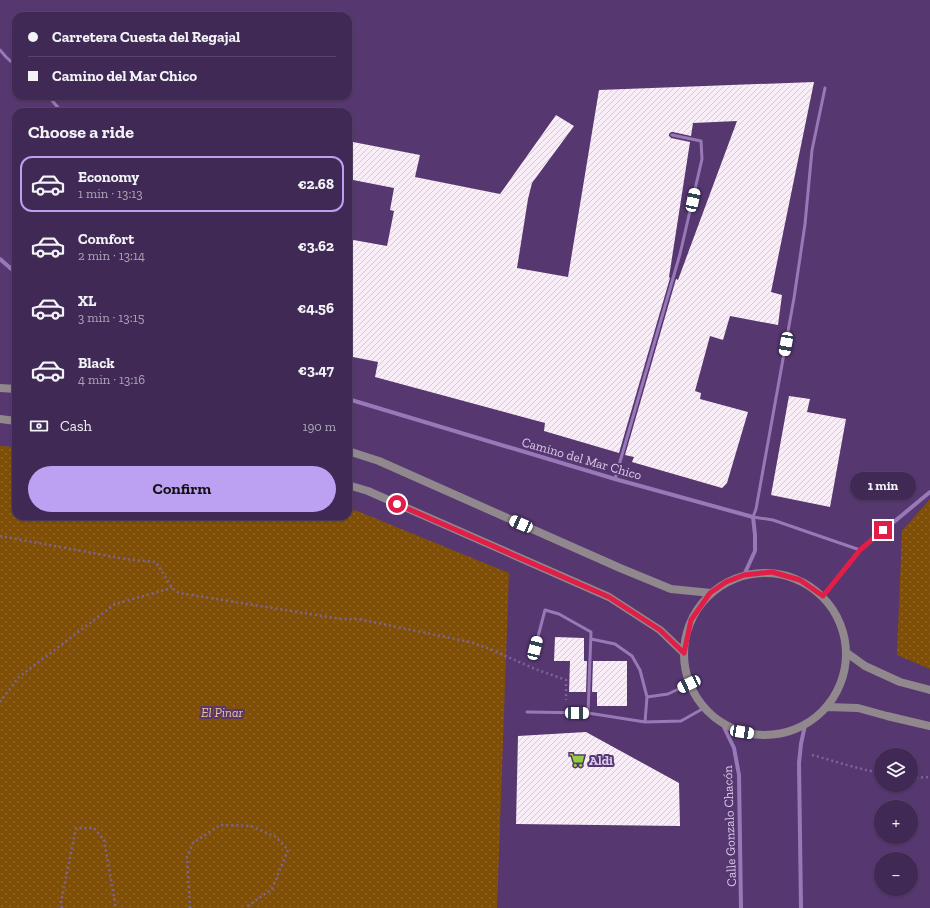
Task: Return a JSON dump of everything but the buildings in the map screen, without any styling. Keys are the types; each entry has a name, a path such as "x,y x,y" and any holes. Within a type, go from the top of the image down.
{"main road":[{"path":"0,388 12,389"},
{"path":"0,420 12,421"},
{"path":"352,451 379,461 620,568 671,589 710,593"},
{"path":"352,486 368,491 609,597 660,630 684,653"},
{"path":"772,572 800,580 823,596 836,613 844,632 847,653 842,682 827,707 805,725 785,733 763,736 742,732 722,723 704,708 689,684 684,653 691,620 710,593 726,582 744,575 772,572"},
{"path":"847,653 865,666 900,682 930,690"},
{"path":"827,707 858,708 930,726"}],"street":[{"path":"0,259 12,270"},
{"name":"Camino del Mar Chico","path":"352,400 615,479 753,517"},
{"path":"823,596 860,550 930,492"},
{"path":"744,575 755,551 753,517"},
{"name":"Calle Gonzalo Chacón","path":"722,723 734,748 739,775 741,908"},
{"path":"801,908 799,763 805,725"}],"lane":[{"path":"0,50 12,62"},
{"path":"825,88 812,150 805,224 794,298 756,509 753,517 773,520 860,550"},
{"path":"52,100 58,108"},
{"path":"615,479 680,254 702,159 701,140 672,135"},
{"path":"535,648 545,610 559,614 591,632 588,713"},
{"path":"591,639 615,644 632,656 640,670 647,697 645,722"},
{"path":"647,697 668,694 689,684"},
{"path":"528,712 588,713 645,722 681,720 704,708"}],"path":[{"path":"0,536 125,559 156,562 172,588 179,593 341,619 358,619 386,626 470,642 566,680 566,712"},
{"path":"0,702 19,677 115,604 172,588"},
{"path":"800,752 865,771 874,772"},
{"path":"918,778 930,777"},
{"path":"190,908 187,857 193,843 220,825 251,826 276,837 288,850 272,889 245,908"},
{"path":"62,908 61,902 76,828 94,828 104,840 116,908"}],"green space":[{"name":"El Pinar","path":"0,446 12,447 12,520 352,520 352,509 509,573 497,908 0,908"},
{"path":"930,499 930,669 897,655 902,531"}],"place":[{"name":"Aldi","path":"577,760"}],"route":[{"path":"397,504 609,597 660,630 684,653 691,620 710,593 726,582 744,575 772,572 800,580 823,596 860,550 883,530"}]}
